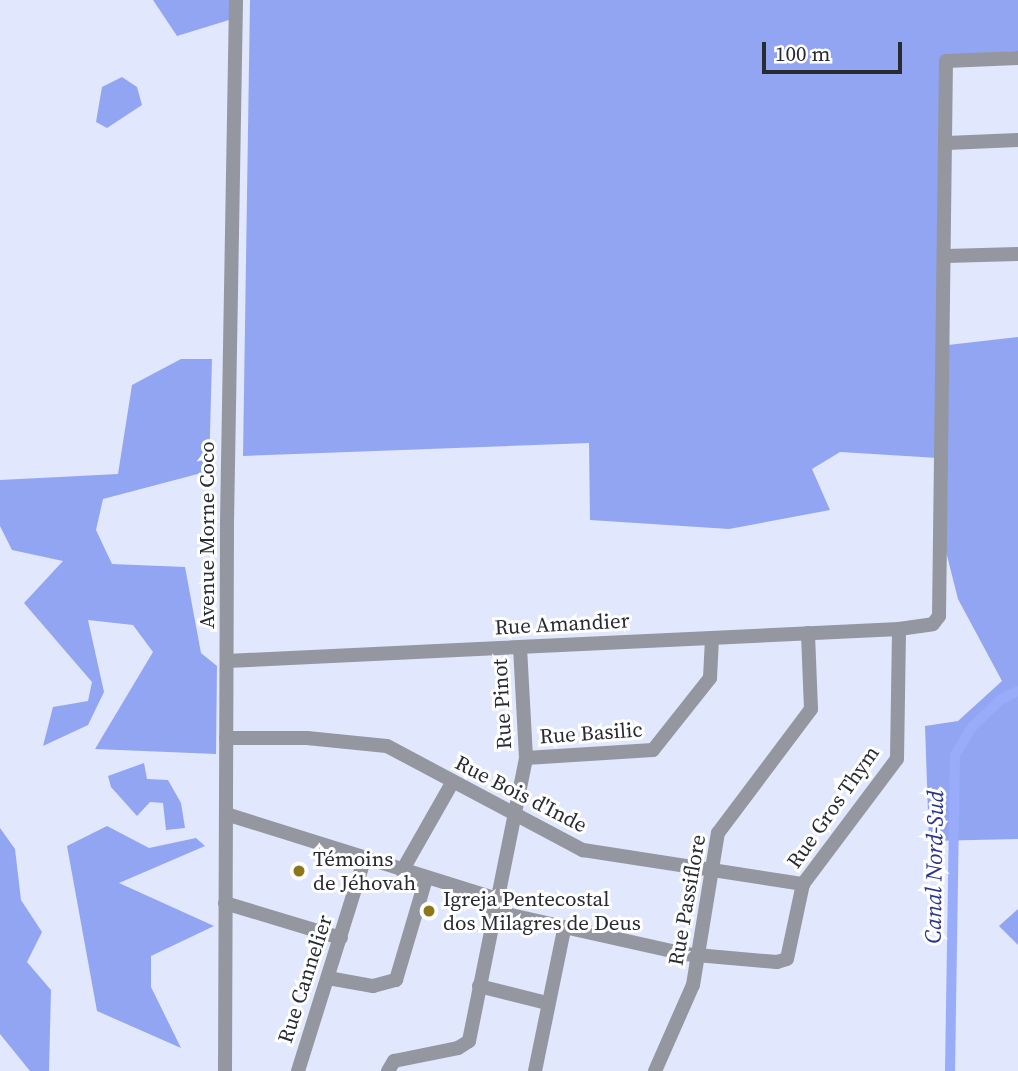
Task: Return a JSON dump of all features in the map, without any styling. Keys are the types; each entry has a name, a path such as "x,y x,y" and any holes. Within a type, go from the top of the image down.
{"street":[{"name":"Avenue Morne Coco","path":"225,1071 226,738 236,0"},
{"path":"1018,58 946,61 946,256 1018,254"},
{"path":"947,143 1018,140"},
{"name":"Rue Amandier","path":"227,661 925,627 939,616 946,256"},
{"name":"Rue Gros Thym","path":"226,814 426,879 564,930 696,955 787,959 803,884 897,759 900,629"},
{"name":"Rue Passiflore","path":"655,1071 693,985 718,833 811,709 808,633"},
{"name":"Rue Basilic","path":"526,758 653,750 710,678 712,638"},
{"name":"Rue Pinot","path":"388,1071 394,1061 458,1048 469,1041 526,758 520,647"},
{"name":"Rue Bois d'Inde","path":"226,738 307,738 387,746 452,783 583,850 803,884"},
{"path":"402,871 452,783"},
{"name":"Rue Cannelier","path":"298,1071 364,860"},
{"path":"328,978 373,986 396,980 426,879"},
{"path":"225,903 341,938"},
{"path":"535,1071 564,930"},
{"path":"478,986 547,1003"}],"shaded area":[{"path":"153,0 229,0 229,20 177,36"},
{"path":"250,0 1018,0 1018,51 945,56 939,346 1018,337 1018,839 929,841 925,726 958,721 1002,681 958,599 941,532 938,458 840,452 812,469 830,510 729,529 590,520 589,443 243,456"},
{"path":"122,77 137,87 142,105 107,128 96,122 102,87"},
{"path":"181,359 212,359 209,471 103,499 96,530 112,564 185,567 201,653 217,666 216,754 95,749 153,652 133,625 88,620 104,692 88,725 43,746 53,707 88,701 92,682 24,603 63,561 12,550 0,526 0,480 118,474 132,385"},
{"path":"144,763 147,779 168,780 181,803 185,828 166,830 163,803 150,802 137,816 111,787 108,776"},
{"path":"107,826 149,848 196,838 205,846 119,883 214,926 151,956 151,987 181,1048 97,1011 67,846"},
{"path":"0,828 15,849 21,900 42,932 27,962 51,990 49,1071 30,1071 0,1034"},
{"path":"1018,909 1018,945 999,926"}],"waterway":[{"name":"Canal Nord-Sud","path":"950,1071 955,755 972,727 1000,700 1018,691"}],"place":[{"name":"Témoins de Jéhovah","path":"299,871"},
{"name":"Igreja Pentecostal dos Milagres de Deus","path":"429,911"}]}
